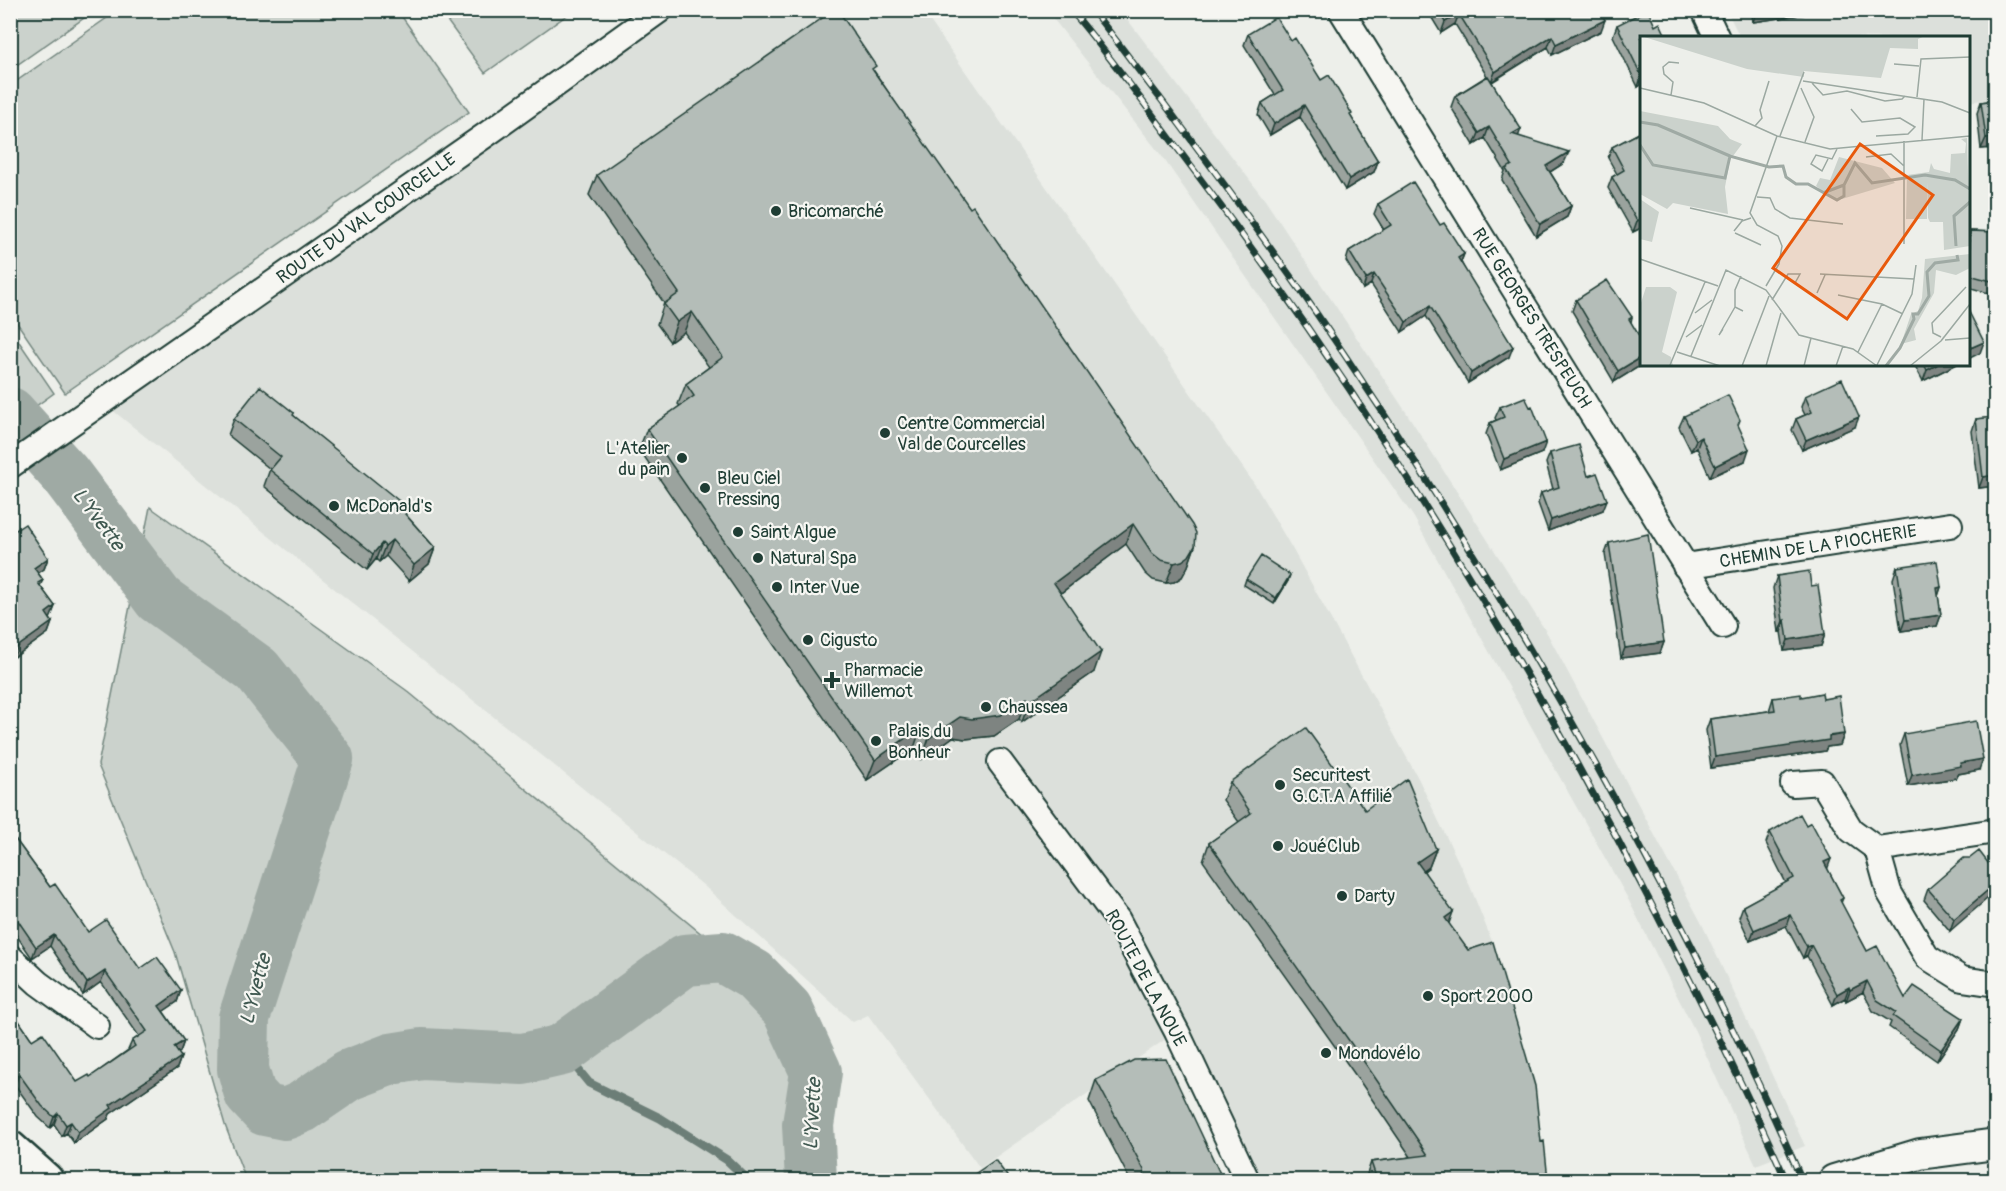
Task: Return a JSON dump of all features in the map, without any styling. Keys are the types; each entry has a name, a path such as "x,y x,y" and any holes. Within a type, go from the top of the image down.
{"main road":[{"path":"10,1148 46,1180"}],"street":[{"name":"ROUTE DU VAL COURCELLE","path":"14,464 487,134 660,10"},
{"name":"RUE GEORGES TRESPEUCH","path":"1341,10 1723,626"},
{"path":"1704,10 1716,36"},
{"name":"CHEMIN DE LA PIOCHERIE","path":"1685,566 1950,525"},
{"name":"ROUTE DE LA NOUE","path":"1000,762 1118,920 1176,1032 1247,1180"},
{"path":"1793,784 1822,782 1851,830 1877,849 1889,892 1927,957 1962,979 1995,984"},
{"path":"1877,849 1995,831"},
{"path":"10,957 38,983 97,1026"},
{"path":"1834,1180 1920,1154 1995,1144"}],"shaded area":[{"path":"11,10 94,10 94,11 11,69"},
{"path":"117,11 398,11 469,112 65,393 11,314 11,85"},
{"path":"440,11 564,11 567,15 485,73"},
{"path":"661,11 923,11 1255,485 1418,778 1470,886 1499,959 1536,1180 1247,1180 1176,1032 980,1168 868,1015 853,1022 703,885 101,401"},
{"path":"1047,11 1121,11 1265,200 1406,412 1547,633 1702,924 1805,1146 1756,1165 1696,1033 1627,897 1413,516 1161,155"},
{"path":"1727,11 1995,11 1995,98 1970,102 1970,36 1740,36"},
{"path":"11,330 54,393 10,424"},
{"path":"150,507 406,690 738,964 807,1091 802,1180 246,1180 225,1125 175,952 98,765"}],"building":[{"name":"Centre Commercial Val de Courcelles","path":"834,10 838,10 876,66 872,69 970,208 973,206 1196,533 1195,546 1189,556 1174,563 1161,560 1152,553 1133,524 1054,583 1101,652 1029,702 1027,698 1001,715 972,719 960,717 929,738 921,727 875,760 647,429 694,396 686,384 723,357 692,312 677,322 664,304 679,293 597,175"},
{"path":"1437,10 1599,10 1605,20 1556,44 1552,36 1495,72 1459,14 1445,22"},
{"path":"1648,10 1655,26 1660,23 1666,36 1640,36 1640,73 1617,25"},
{"path":"1276,17 1291,41 1295,38 1321,80 1329,75 1378,161 1349,179 1304,105 1274,124 1262,103 1283,90 1248,34"},
{"path":"1488,76 1521,129 1512,134 1569,152 1546,166 1571,206 1540,224 1506,169 1512,165 1489,127 1479,133 1455,96"},
{"path":"1995,100 1995,137 1986,138 1981,102"},
{"path":"1640,133 1640,220 1637,221 1612,177 1624,170 1612,147"},
{"path":"1413,182 1440,225 1444,223 1464,254 1458,258 1513,347 1471,373 1430,306 1406,322 1374,274 1366,279 1349,251 1391,225 1378,204"},
{"path":"1970,231 1995,232 1995,282 1970,275"},
{"path":"1607,280 1632,317 1629,319 1640,337 1640,358 1618,371 1576,300"},
{"path":"1970,314 1984,342 1970,348"},
{"path":"1842,379 1859,417 1806,440 1796,419 1812,412 1805,396"},
{"path":"260,386 409,509 405,514 435,548 414,565 392,540 385,546 382,543 373,554 270,470 281,457 234,419"},
{"path":"1728,395 1740,420 1738,425 1749,449 1715,466 1701,437 1696,440 1684,416"},
{"path":"1525,397 1530,407 1532,406 1546,442 1504,459 1490,423 1504,417 1500,407"},
{"path":"1995,417 1995,475 1983,477 1976,419"},
{"path":"1579,445 1588,476 1597,473 1607,500 1551,520 1541,493 1559,487 1550,453"},
{"path":"25,524 48,558 34,568 43,580 38,583 55,606 46,613 52,622 17,647 10,639 10,596 16,592 10,584 10,534"},
{"path":"1648,534 1664,642 1625,648 1609,543"},
{"path":"1261,556 1290,575 1276,598 1246,579"},
{"path":"1937,561 1941,587 1937,588 1941,615 1905,620 1897,567"},
{"path":"1809,571 1811,586 1818,585 1825,634 1788,640 1777,576"},
{"path":"1822,693 1823,699 1839,696 1844,734 1829,736 1829,740 1715,757 1710,719 1775,710 1773,698 1801,694 1801,697"},
{"path":"1976,721 1983,759 1960,763 1961,766 1912,775 1904,734"},
{"path":"1306,728 1365,810 1407,779 1436,849 1417,862 1453,912 1445,918 1468,950 1493,942 1535,1086 1548,1180 1377,1180 1371,1162 1428,1155 1209,843 1251,813 1230,782"},
{"path":"1800,814 1806,825 1811,822 1831,859 1824,862 1843,898 1840,900 1867,951 1877,946 1905,998 1914,986 1963,1018 1941,1050 1893,1016 1896,1012 1877,1000 1867,981 1837,994 1811,945 1807,947 1790,915 1754,930 1743,906 1794,878 1770,832"},
{"path":"10,832 50,887 55,884 88,932 106,920 140,969 157,957 181,990 159,1006 184,1041 174,1047 181,1057 110,1105 112,1108 78,1132 71,1122 66,1125 58,1113 54,1117 42,1106 19,1074 13,1078 10,1076 10,1008 32,1040 43,1033 77,1082 89,1075 90,1077 135,1046 132,1041 147,1031 105,971 87,983 54,935 36,947 10,909"},
{"path":"1979,851 1995,872 1995,884 1954,919 1928,889 1964,858 1970,858"},
{"path":"1166,1059 1223,1180 1145,1180 1144,1170 1096,1080 1134,1060"},
{"path":"995,1160 1010,1180 966,1180"}],"waterway":[{"name":"L'Yvette","path":"10,413 65,474 159,599 257,670 328,759 244,1018 243,1069 250,1094 265,1110 285,1114 302,1107 349,1075 391,1059 422,1054 523,1059 562,1050 685,960 723,957 754,975 787,1009 816,1072 808,1125 811,1180"},
{"path":"562,1050 589,1083 660,1118 727,1160 748,1180"}],"railway":[{"path":"1071,10 1100,45 1248,243 1375,428 1494,618 1604,814 1656,913 1786,1180"},
{"path":"1092,10 1198,149 1310,304 1380,408 1514,622 1577,730 1695,952 1802,1180"}],"place":[{"name":"Bricomarché","path":"776,211"},
{"name":"Centre Commercial Val de Courcelles","path":"885,433"},
{"name":"L'Atelier du pain","path":"682,458"},
{"name":"Bleu Ciel Pressing","path":"705,488"},
{"name":"McDonald's","path":"334,506"},
{"name":"Saint Algue","path":"738,532"},
{"name":"Natural Spa","path":"758,558"},
{"name":"Inter Vue","path":"777,587"},
{"name":"Cigusto","path":"808,640"},
{"name":"Pharmacie Willemot","path":"832,680"},
{"name":"Chaussea","path":"986,707"},
{"name":"Palais du Bonheur","path":"876,741"},
{"name":"Securitest G.C.T.A Affilié","path":"1280,785"},
{"name":"JouéClub","path":"1278,846"},
{"name":"Darty","path":"1342,896"},
{"name":"Sport 2000","path":"1428,996"},
{"name":"Mondovélo","path":"1326,1053"}]}
